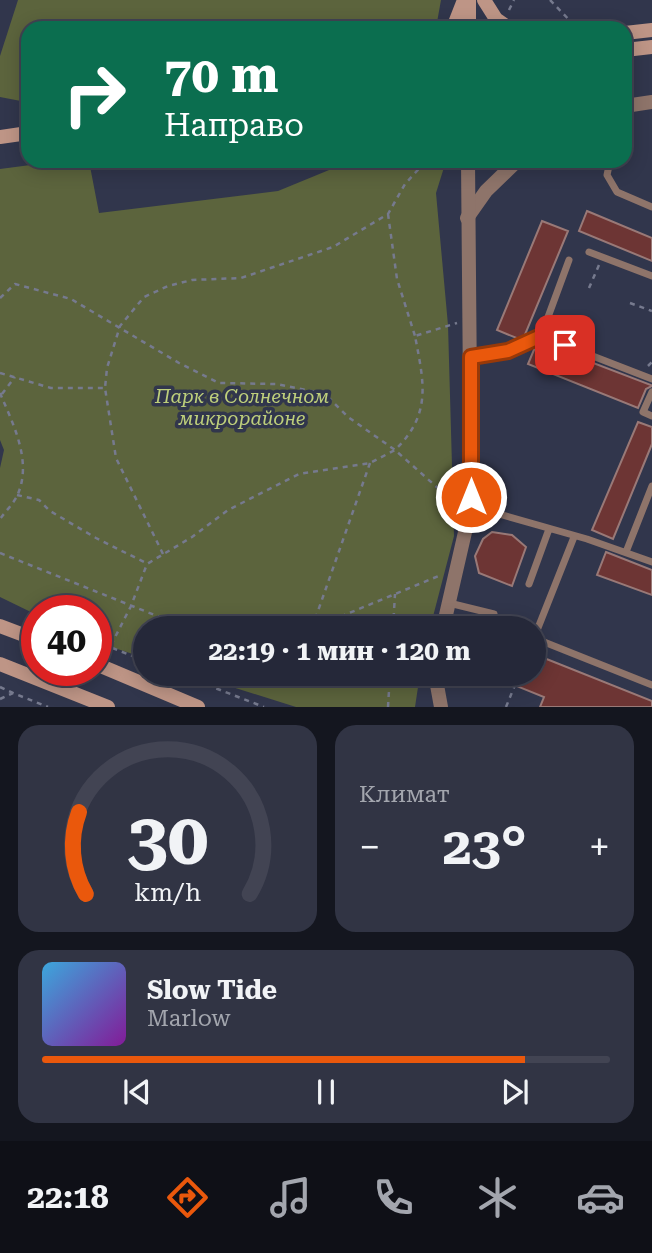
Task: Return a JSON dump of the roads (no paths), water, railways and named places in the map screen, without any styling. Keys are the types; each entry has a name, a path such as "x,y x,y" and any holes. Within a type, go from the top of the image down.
{"main road":[{"path":"456,21 464,0"},
{"path":"469,0 469,21"},
{"path":"484,0 496,19 504,21"},
{"path":"632,32 652,30"},
{"path":"632,49 652,47"},
{"path":"0,137 21,134"},
{"path":"0,626 21,634"},
{"path":"0,664 108,707"},
{"path":"112,671 198,707"}],"street":[{"path":"632,105 652,102"},
{"path":"446,616 471,502 468,168"},
{"path":"467,218 486,191 510,168"},
{"path":"437,686 440,707"}],"lane":[{"path":"608,168 607,175 617,192 652,206"},
{"path":"589,252 652,276"},
{"path":"471,357 508,351 541,336 569,260"},
{"path":"541,336 652,379"},
{"path":"652,392 643,412 652,416"},
{"path":"626,552 652,486"},
{"path":"471,502 652,562"},
{"path":"529,584 549,530"},
{"path":"543,616 574,537"},
{"path":"449,603 493,616"},
{"path":"546,643 652,685"}],"park label":[{"name":"Парк в Солнечном микрорайоне","path":"242,407"}]}
